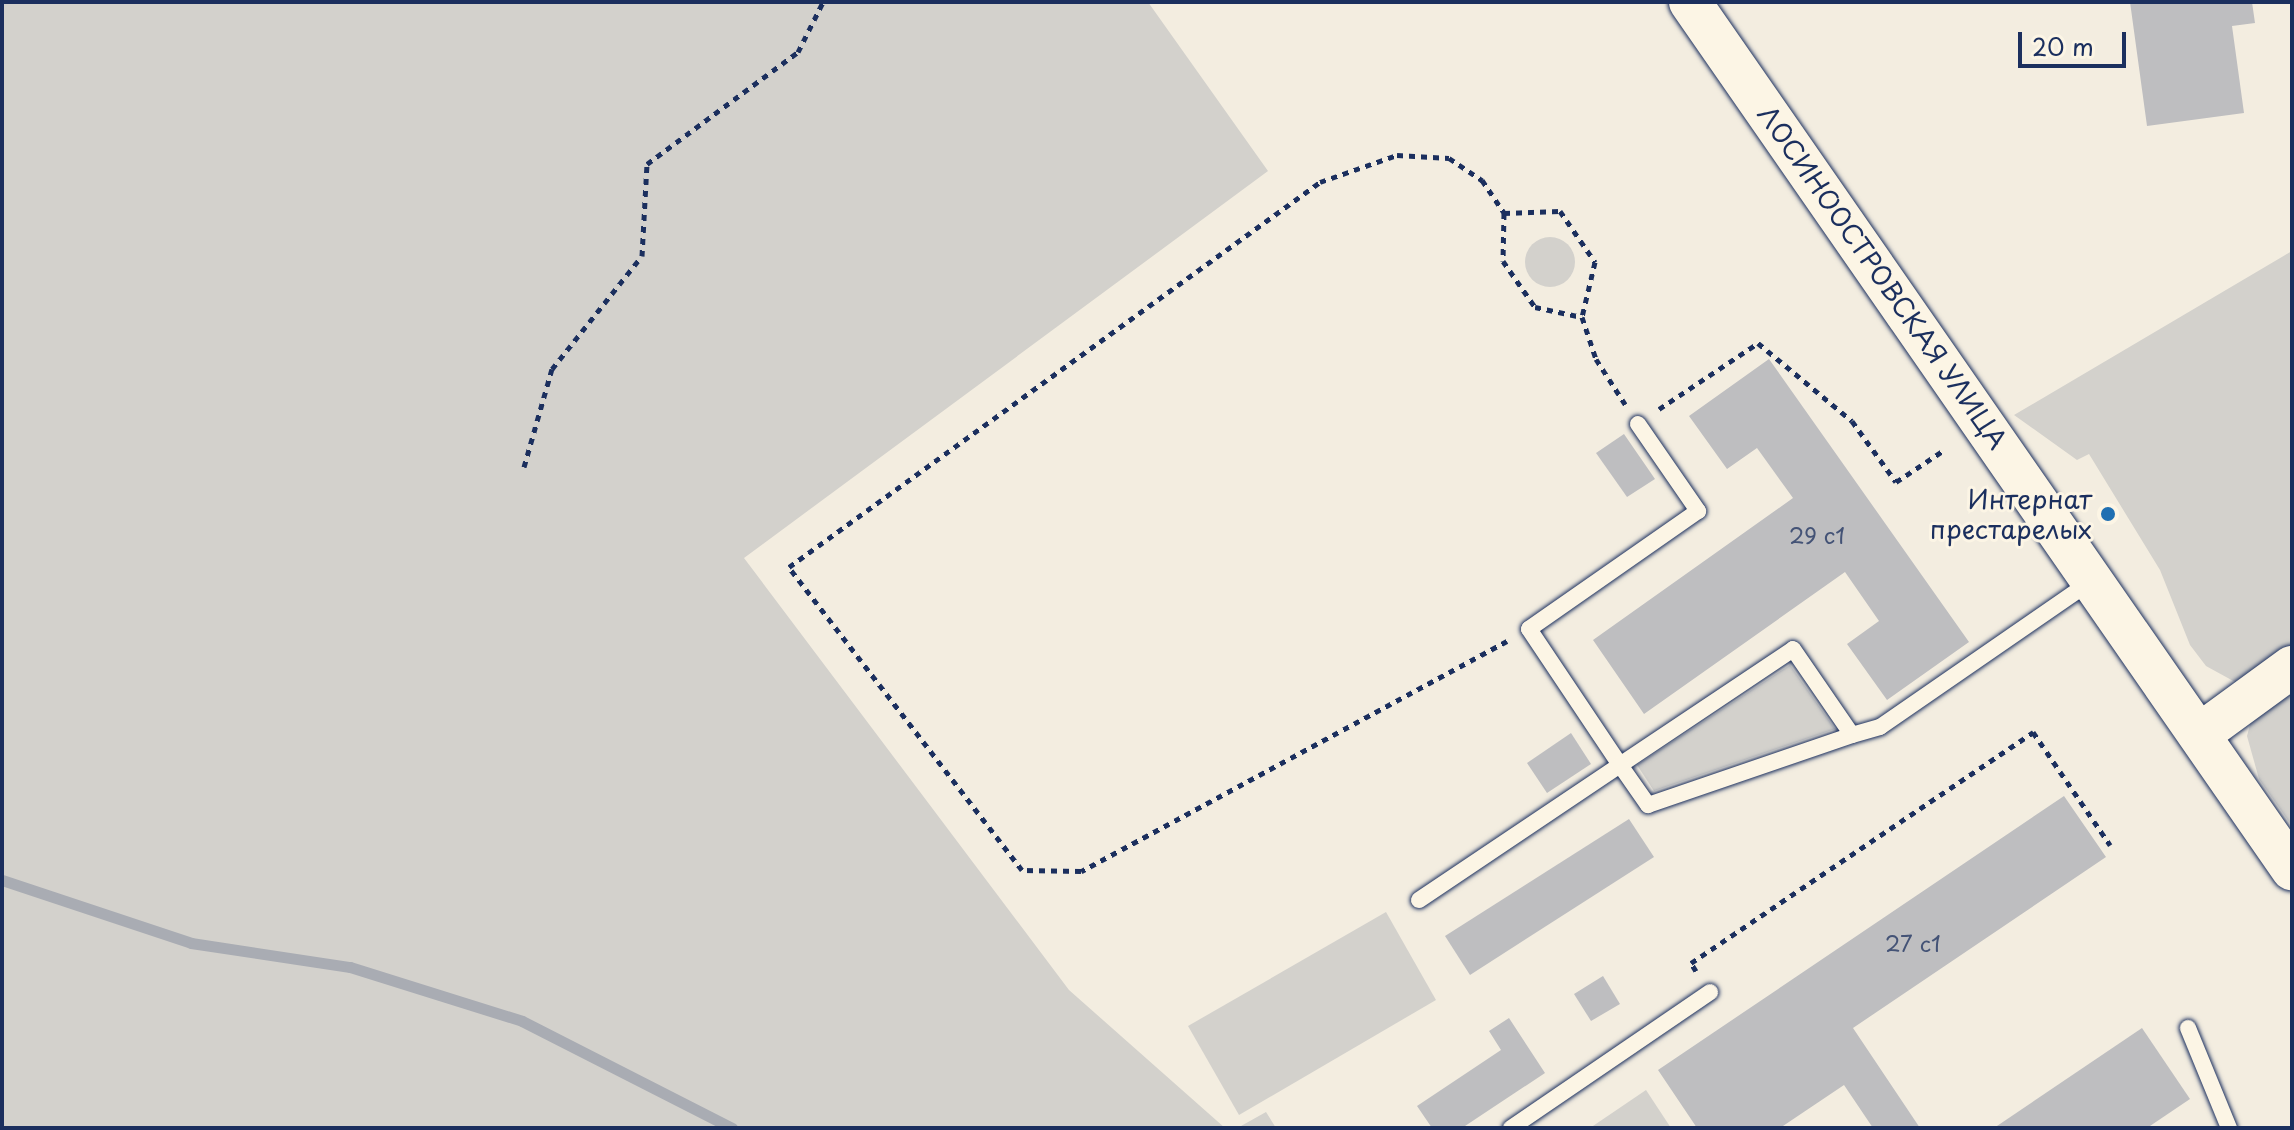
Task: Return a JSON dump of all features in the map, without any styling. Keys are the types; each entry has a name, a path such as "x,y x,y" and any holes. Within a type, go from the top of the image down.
{"street":[{"name":"ЛОСИНООСТРОВСКАЯ УЛИЦА","path":"1690,2 2094,579 2292,869"},
{"path":"2200,734 2292,667"}],"lane":[{"path":"1638,424 1698,511 1529,629 1648,805 1880,727 2094,579"},
{"path":"1419,900 1793,649 1852,735"},
{"path":"1511,1128 1710,992"},
{"path":"2188,1028 2229,1128"}],"path":[{"path":"524,467 552,369 642,256 647,164 798,52 823,2"},
{"path":"1529,629 1081,871 1022,870 789,567 1320,182 1397,155 1449,158 1482,180 1504,213 1503,261 1535,307 1582,317"},
{"path":"1504,213 1560,211 1595,262 1582,317 1596,359 1638,424 1758,343 1852,421 1896,482 1944,450"},
{"path":"1710,992 1691,963 2033,732 2110,845"}],"shaded area":[{"path":"2,2 1148,2 1268,171 744,558 1069,990 1225,1128 2,1128"},
{"path":"1550,237 1568,244 1575,262 1568,280 1550,287 1532,280 1525,262 1532,244"},
{"path":"2292,251 2292,653 2237,683 2206,666 2190,645 2160,570 2089,454 2077,460 2014,415"},
{"path":"1790,665 1835,729 1654,791 1637,765"},
{"path":"2292,680 2292,826 2259,779 2247,736 2251,721"},
{"path":"1386,912 1436,1000 1239,1115 1188,1026"},
{"path":"1646,1090 1671,1128 1590,1128"},
{"path":"1266,1112 1276,1128 1237,1128 1241,1126"}],"building":[{"path":"2130,2 2252,2 2255,23 2232,26 2244,113 2147,126"},
{"path":"1769,359 1969,642 1887,700 1847,644 1879,621 1845,572 1644,714 1593,640 1793,498 1757,448 1727,469 1689,416"},
{"path":"1624,434 1655,479 1627,497 1596,453"},
{"path":"1571,733 1591,764 1547,793 1527,763"},
{"path":"2064,796 2106,857 1853,1028 1920,1128 1873,1128 1844,1085 1780,1128 1697,1128 1658,1070"},
{"path":"1629,819 1654,857 1470,975 1445,936"},
{"path":"1603,976 1620,1004 1591,1021 1574,994"},
{"path":"1509,1018 1545,1073 1462,1128 1432,1128 1417,1106 1501,1050 1489,1031"},
{"path":"2142,1028 2190,1099 2147,1128 1994,1128"}],"waterway":[{"path":"2,880 191,943 350,967 522,1021 732,1128"}],"place":[{"name":"Интернат престарелых","path":"2108,514"}]}
